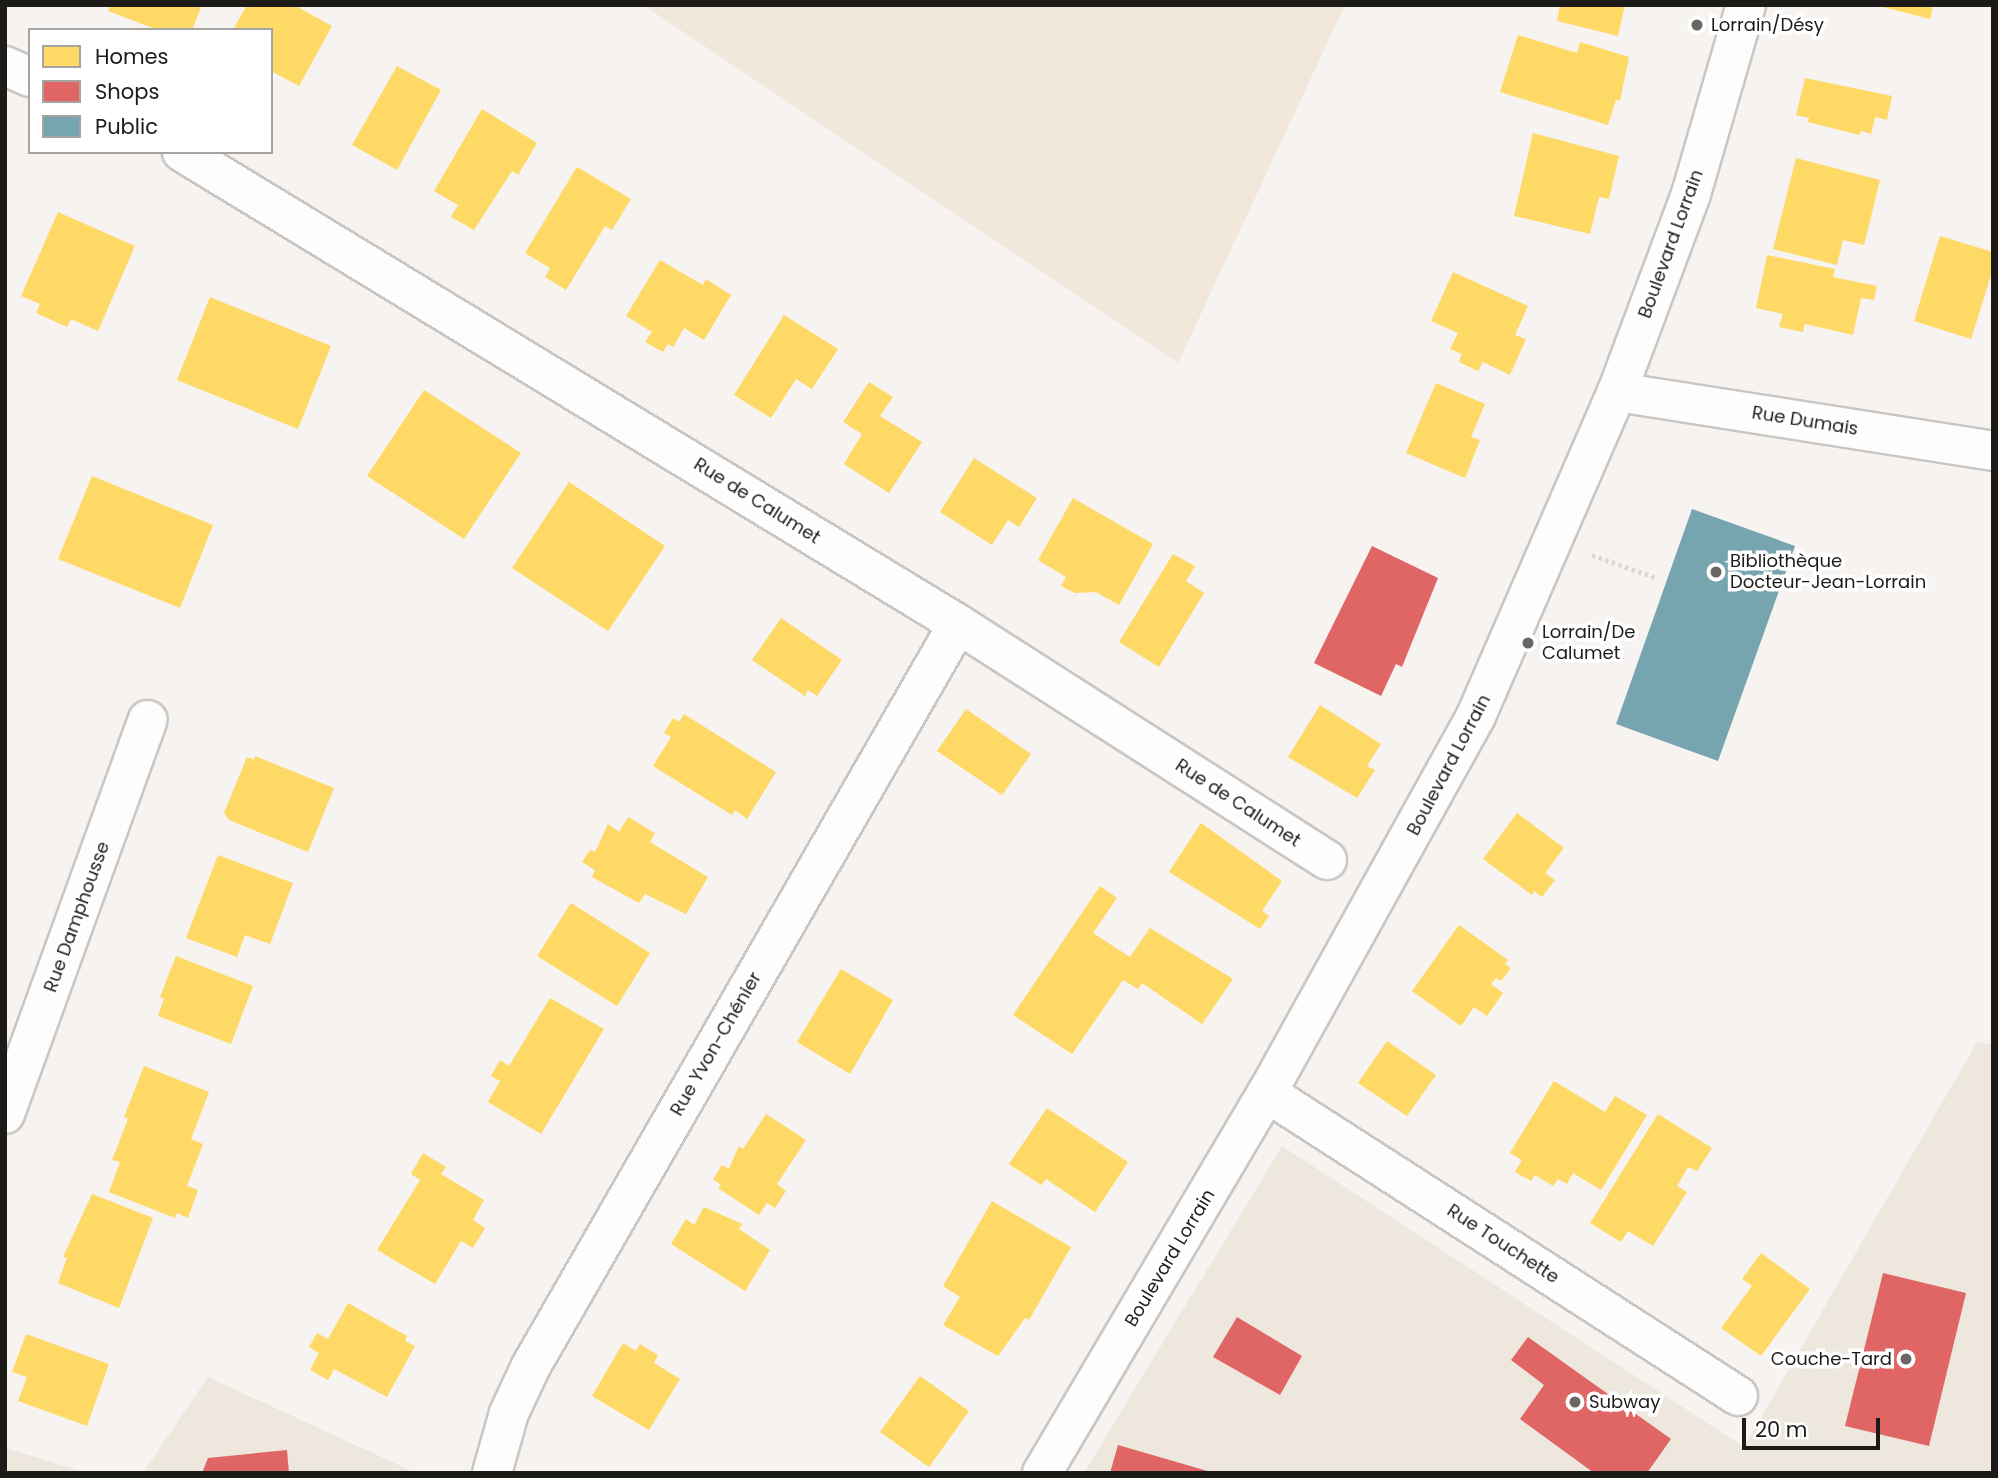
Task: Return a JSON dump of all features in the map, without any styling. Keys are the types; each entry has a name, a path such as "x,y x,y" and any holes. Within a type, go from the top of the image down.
{"street":[{"name":"Boulevard Lorrain","path":"1042,1473 1267,1093 1476,716 1555,541 1617,392 1691,194 1746,5"},
{"path":"5,66 28,76"},
{"name":"Rue de Calumet","path":"185,154 957,624 1327,860"},
{"name":"Rue Dumais","path":"1617,392 1993,451"},
{"name":"Rue Yvon-Chénier","path":"492,1473 509,1413 531,1366 957,624"},
{"name":"Rue Damphousse","path":"5,1114 148,720"},
{"name":"Rue Touchette","path":"1267,1093 1738,1396"}],"path":[{"path":"1555,541 1657,578"}],"shaded area":[{"path":"643,5 1345,5 1178,363"},
{"path":"1977,1042 1993,1045 1993,1473 1084,1473 1282,1146 1744,1447"},
{"path":"208,1377 416,1473 143,1473"},
{"path":"5,1448 88,1473 5,1473"}],"building: Homes":[{"path":"110,5 202,5 193,28 153,28 108,11"},
{"path":"247,5 294,5 332,26 299,86 273,72 273,28 234,28"},
{"path":"1560,5 1625,5 1618,36 1557,21"},
{"path":"1875,5 1933,5 1930,19"},
{"path":"1518,35 1577,53 1580,42 1629,57 1620,101 1616,100 1608,125 1500,92"},
{"path":"397,66 441,90 397,170 352,145"},
{"path":"1805,78 1892,96 1887,120 1875,117 1871,134 1861,131 1859,135 1808,122 1809,118 1796,115"},
{"path":"482,109 537,143 518,175 512,171 474,230 451,217 458,205 434,191"},
{"path":"1533,133 1619,156 1609,199 1599,197 1590,234 1514,216"},
{"path":"1796,158 1880,180 1864,245 1843,240 1837,265 1773,249"},
{"path":"577,167 631,199 612,230 605,226 566,290 545,277 550,268 525,253"},
{"path":"58,212 135,246 98,331 71,319 67,327 36,313 40,304 21,296"},
{"path":"1940,236 1993,252 1993,269 1971,339 1914,321"},
{"path":"1767,255 1835,269 1833,277 1877,286 1874,300 1861,298 1853,335 1805,324 1803,332 1779,327 1783,314 1756,308"},
{"path":"660,260 703,285 706,279 731,295 704,340 684,328 673,347 668,344 663,352 645,342 652,332 626,316"},
{"path":"1453,272 1528,306 1515,335 1526,339 1510,375 1483,362 1478,371 1459,362 1462,354 1450,349 1458,333 1431,321"},
{"path":"210,297 331,346 298,429 177,380"},
{"path":"784,315 838,349 812,389 796,379 771,418 734,395"},
{"path":"869,382 893,397 880,416 922,442 889,493 844,464 862,434 843,422"},
{"path":"1436,383 1485,404 1471,437 1480,440 1465,478 1406,453"},
{"path":"424,390 521,453 464,539 367,476"},
{"path":"974,458 1037,498 1019,527 1008,520 992,545 940,512"},
{"path":"92,476 213,525 180,608 58,559"},
{"path":"569,482 665,546 608,631 512,568"},
{"path":"1073,498 1153,544 1119,605 1096,592 1075,593 1061,586 1066,577 1038,560"},
{"path":"1173,554 1195,566 1186,581 1204,593 1159,667 1119,642"},
{"path":"781,618 842,660 817,696 808,690 805,696 752,660"},
{"path":"1320,705 1381,744 1367,766 1375,770 1357,798 1288,757"},
{"path":"966,709 1031,754 1002,795 937,751"},
{"path":"684,714 776,772 747,819 735,810 732,815 653,766 671,737 664,733 673,718 679,722"},
{"path":"255,756 334,788 308,852 229,820 224,813 247,757 254,760"},
{"path":"1517,813 1564,848 1545,873 1555,880 1542,897 1534,891 1532,895 1483,859"},
{"path":"628,817 655,833 650,842 708,877 686,914 645,894 639,903 592,877 595,870 582,862 590,850 595,852 608,824 619,832"},
{"path":"1201,823 1282,881 1262,911 1269,916 1260,929 1169,872"},
{"path":"218,855 293,883 270,944 245,935 237,957 186,938"},
{"path":"1100,886 1117,898 1093,933 1130,957 1150,928 1233,979 1202,1024 1142,983 1138,989 1123,980 1072,1054 1013,1015"},
{"path":"571,903 650,953 617,1006 537,956"},
{"path":"1459,925 1508,960 1505,964 1511,968 1501,981 1496,978 1491,984 1503,993 1487,1016 1474,1007 1461,1026 1412,991"},
{"path":"176,956 253,986 231,1044 158,1016 164,999 160,997"},
{"path":"841,969 893,1000 850,1074 797,1042"},
{"path":"550,998 604,1029 541,1134 488,1102 500,1081 491,1076 500,1060 509,1066"},
{"path":"1387,1041 1436,1075 1407,1116 1358,1083"},
{"path":"144,1066 209,1092 191,1139 203,1144 187,1186 198,1190 188,1218 177,1213 175,1218 109,1192 120,1162 112,1160 128,1119 124,1117"},
{"path":"1554,1081 1605,1112 1615,1096 1647,1115 1601,1190 1573,1173 1567,1184 1558,1179 1553,1186 1535,1175 1531,1181 1515,1172 1522,1160 1510,1153"},
{"path":"1047,1108 1128,1162 1095,1212 1046,1179 1041,1185 1009,1164"},
{"path":"766,1114 806,1140 777,1184 786,1191 775,1208 767,1203 759,1215 718,1188 721,1185 713,1179 722,1165 729,1169 739,1146 743,1149"},
{"path":"1658,1114 1712,1148 1697,1171 1688,1167 1677,1186 1687,1192 1653,1246 1628,1231 1621,1242 1590,1223"},
{"path":"423,1153 446,1167 441,1174 484,1200 473,1220 485,1228 473,1248 461,1241 435,1284 377,1250 420,1180 411,1174"},
{"path":"92,1194 153,1218 119,1308 58,1283 67,1258 63,1257"},
{"path":"992,1201 1071,1247 1029,1320 1025,1318 998,1356 943,1325 960,1297 943,1286"},
{"path":"704,1207 742,1224 739,1229 770,1250 745,1291 671,1244 686,1219 694,1225"},
{"path":"1761,1253 1810,1289 1761,1356 1721,1328 1752,1286 1742,1279"},
{"path":"348,1303 407,1336 405,1341 415,1346 387,1397 334,1369 328,1380 310,1370 319,1353 309,1347 317,1333 328,1339"},
{"path":"26,1334 109,1364 87,1426 18,1401 27,1377 12,1372"},
{"path":"623,1343 636,1351 640,1344 658,1355 654,1363 680,1379 649,1430 592,1396"},
{"path":"920,1376 969,1411 929,1467 880,1432"}],"building: Shops":[{"path":"1372,546 1438,578 1402,667 1396,664 1381,696 1314,663"},
{"name":"Couche-Tard","path":"1883,1273 1966,1293 1929,1446 1845,1426"},
{"path":"1237,1317 1302,1356 1280,1395 1213,1357"},
{"name":"Subway","path":"1528,1337 1671,1439 1647,1473 1594,1473 1520,1419 1544,1385 1511,1360"},
{"path":"1118,1445 1211,1472 1211,1473 1110,1473"},
{"path":"287,1450 289,1473 202,1473 208,1458"}],"building: Public":[{"path":"1692,509 1795,546 1718,761 1616,724"}],"place":[{"name":"Lorrain/Désy","path":"1697,25"},
{"name":"Bibliothèque Docteur-Jean-Lorrain","path":"1716,572"},
{"name":"Lorrain/De Calumet","path":"1528,643"},
{"name":"Couche-Tard","path":"1906,1359"},
{"name":"Subway","path":"1575,1402"}]}
